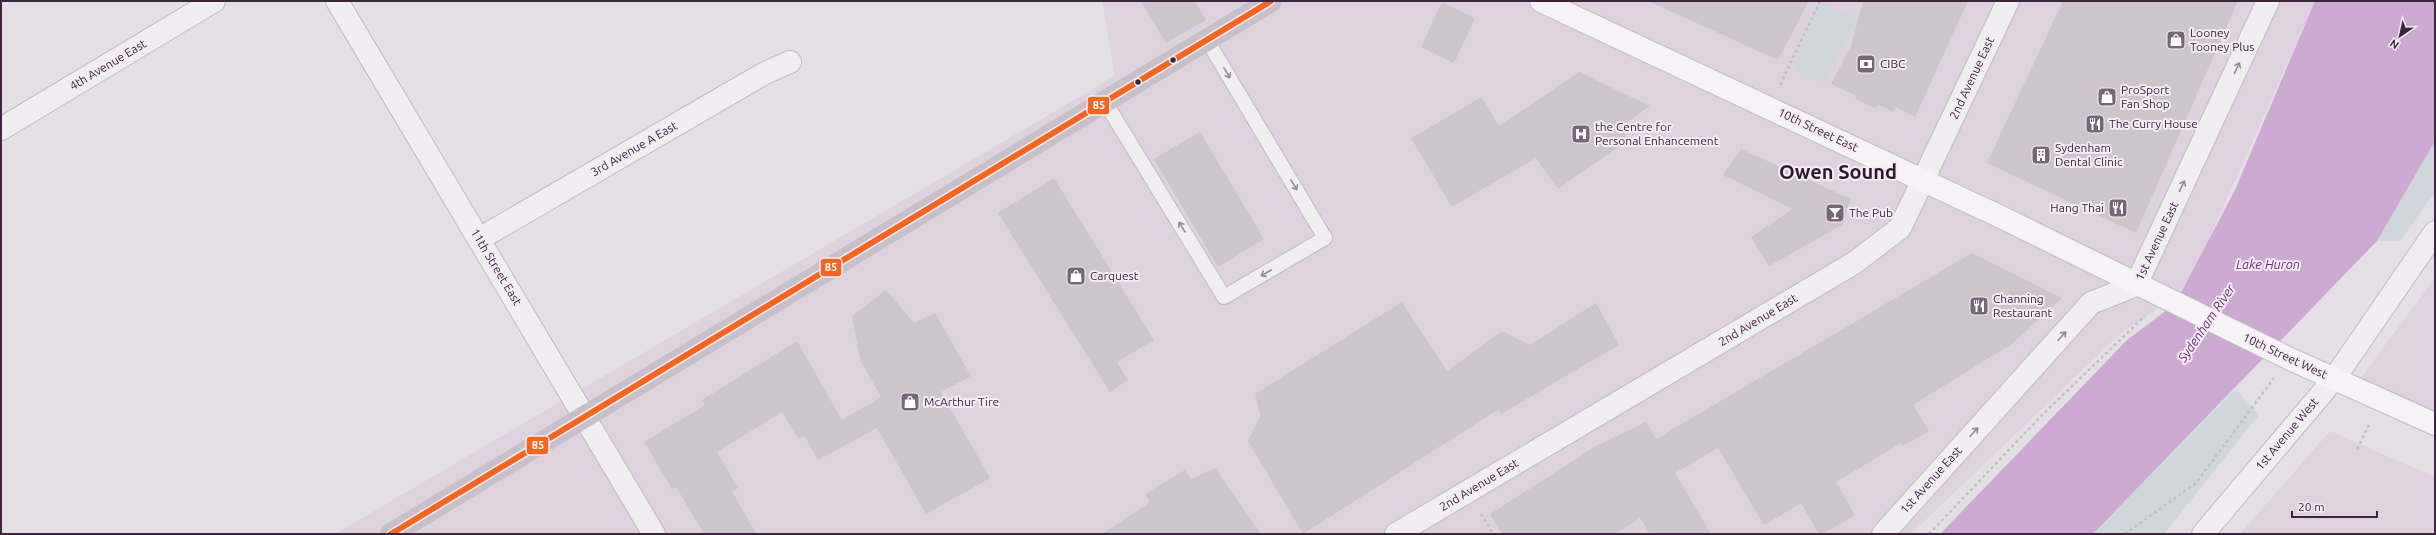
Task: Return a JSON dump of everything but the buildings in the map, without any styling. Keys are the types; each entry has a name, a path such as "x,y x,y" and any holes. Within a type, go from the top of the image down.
{"main road":[{"path":"391,534 1272,1"},
{"name":"10th Street East","path":"1541,1 1923,180 2136,285"},
{"name":"10th Street West","path":"2136,285 2288,358 2435,424"}],"street":[{"name":"4th Avenue East","path":"1,129 214,1"},
{"name":"11th Street East","path":"337,1 654,534"},
{"name":"2nd Avenue East","path":"1396,534 1854,263 1900,228 2008,1"},
{"name":"1st Avenue East","path":"1883,534 2091,303 2136,285 2268,1"},
{"name":"3rd Avenue A East","path":"479,239 765,72 790,62"},
{"name":"1st Avenue West","path":"2203,534 2334,379 2435,232"}],"lane":[{"path":"1105,102 1224,297 1325,238 1207,40"}],"path":[{"path":"1769,107 1820,1"},
{"path":"1929,534 2043,414 2170,301"},
{"path":"2125,534 2196,483 2288,358"}],"shaded area":[{"path":"1102,1 2315,1 2208,241 2181,293 2120,334 1911,534 335,534 1115,76"},
{"path":"1819,2 1858,19 1822,83 1794,69"},
{"path":"2435,141 2435,192 2400,241 2377,241"},
{"path":"2435,278 2435,413 2360,379"},
{"path":"2236,389 2259,415 2164,534 2093,534"},
{"path":"2330,431 2435,477 2435,534 2240,534"}],"water":[{"name":"Lake Huron","path":"2315,1 2435,1 2435,141 2377,241 2093,534 1940,534 2127,340 2175,304 2235,190"}],"transit line":[{"name":"85","path":"391,534 1271,1"}],"place":[{"name":"Looney Tooney Plus","path":"2176,40"},
{"name":"CIBC","path":"1866,64"},
{"name":"ProSport Fan Shop","path":"2107,97"},
{"name":"The Curry House","path":"2095,124"},
{"name":"the Centre for Personal Enhancement","path":"1581,134"},
{"name":"Sydenham Dental Clinic","path":"2041,155"},
{"name":"Hang Thai","path":"2118,208"},
{"name":"The Pub","path":"1835,213"},
{"name":"Carquest","path":"1076,276"},
{"name":"Channing Restaurant","path":"1979,306"},
{"name":"McArthur Tire","path":"910,402"}],"district":[{"name":"Owen Sound","path":"1838,172"}],"water label":[{"name":"Sydenham River","path":"2206,323"}]}
